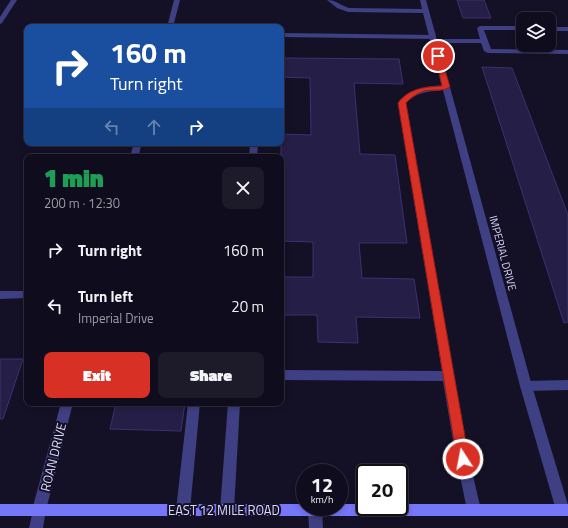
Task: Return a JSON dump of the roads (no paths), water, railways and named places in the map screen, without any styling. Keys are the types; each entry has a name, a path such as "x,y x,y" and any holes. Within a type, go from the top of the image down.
{"main road":[{"name":"EAST 12 MILE ROAD","path":"0,510 296,511"},
{"name":"EAST 12 MILE ROAD","path":"348,511 566,510"}],"street":[{"path":"0,22 14,0"},
{"path":"171,24 177,0"},
{"path":"330,0 339,7 348,10 426,11"},
{"name":"IMPERIAL DRIVE","path":"423,0 526,386 566,510"},
{"path":"516,28 480,28 488,51 568,52"},
{"path":"556,28 568,29"},
{"path":"284,35 484,41"},
{"path":"446,87 423,89 407,98 402,103 460,446 474,510"},
{"path":"0,295 24,295"},
{"path":"284,375 448,376"},
{"path":"526,386 568,386"},
{"name":"ROAN DRIVE","path":"36,528 39,510 66,406"},
{"path":"183,510 194,406"},
{"path":"227,510 234,406"},
{"path":"315,516 316,528"}]}
